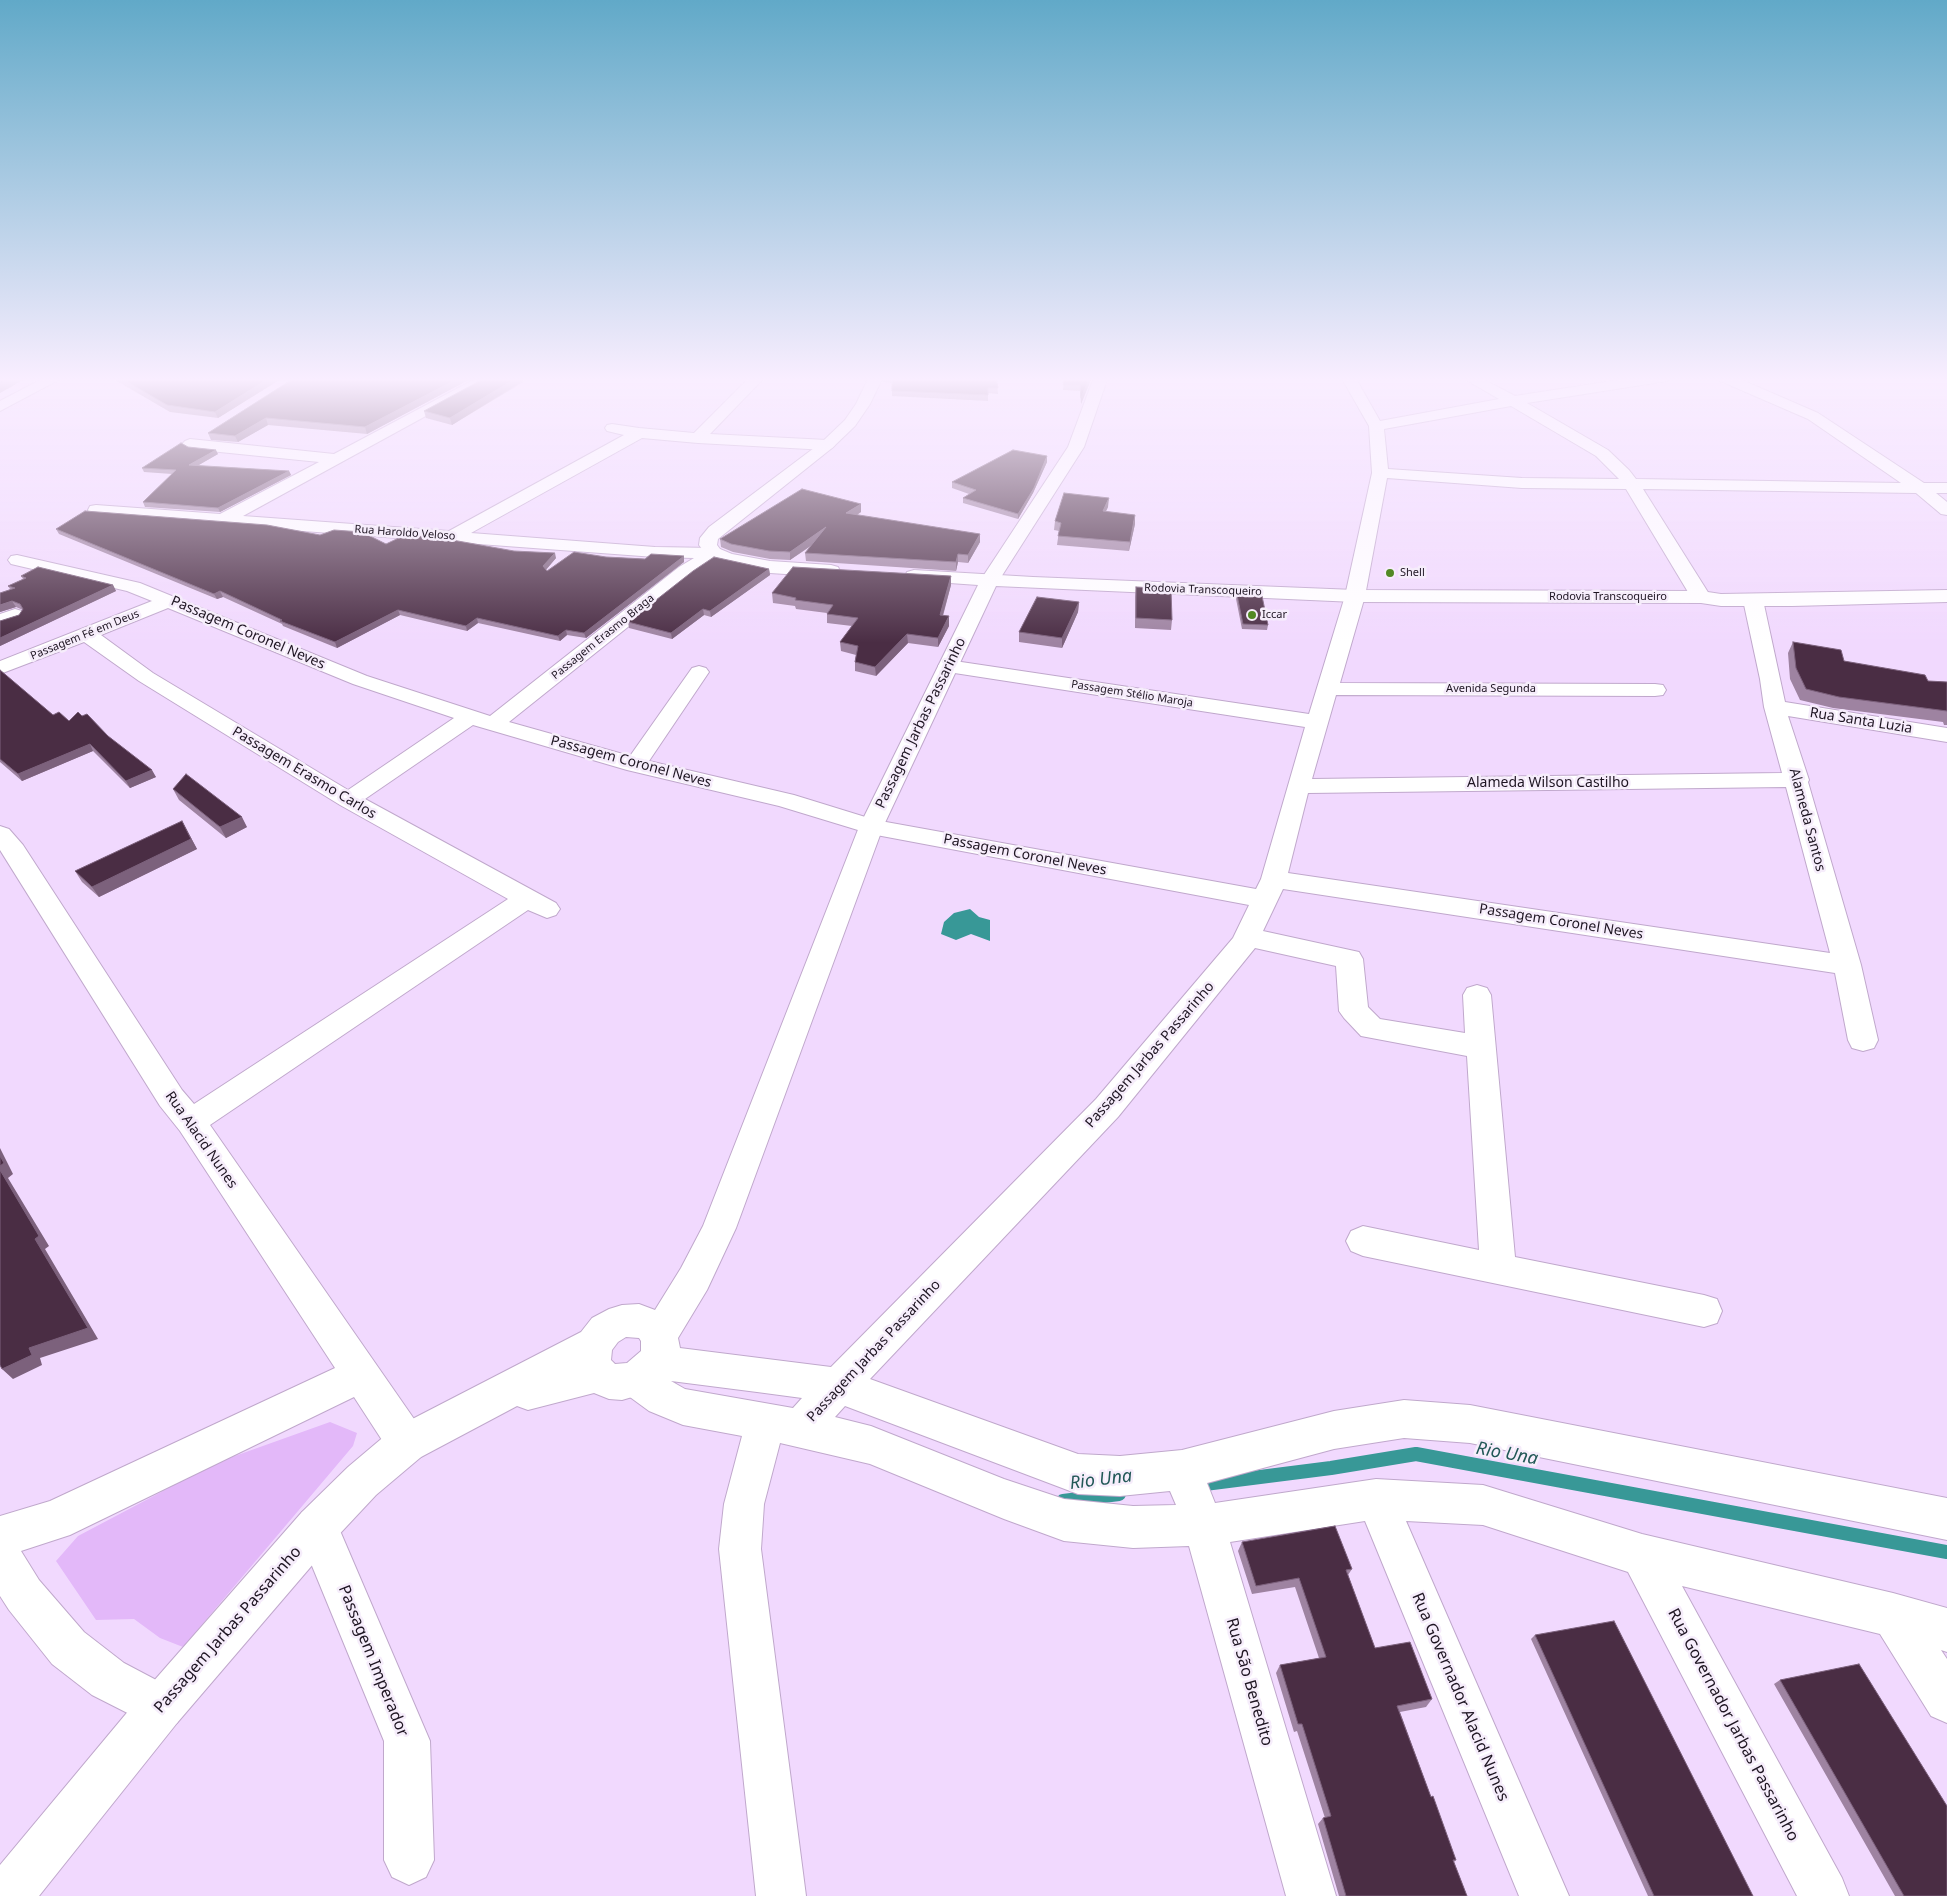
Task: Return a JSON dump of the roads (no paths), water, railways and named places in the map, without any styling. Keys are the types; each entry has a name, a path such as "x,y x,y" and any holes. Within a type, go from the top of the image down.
{"street":[{"path":"222,520 326,465"},
{"path":"451,537 580,465"},
{"path":"799,465 715,531 709,538 708,545 714,553 745,564 848,572"},
{"name":"Passagem Jarbas Passarinho","path":"7,1896 161,1707 318,1527 362,1481 407,1444 437,1426 485,1403 630,1353 694,1279 733,1194 871,826 989,581 1064,465"},
{"name":"Passagem Jarbas Passarinho","path":"784,1425 838,1386 1107,1108 1215,980 1247,937 1269,889 1355,596 1380,473 1379,465"},
{"path":"1615,465 1623,473 1701,597"},
{"path":"1886,465 1947,510"},
{"path":"1380,473 1522,483 1947,488"},
{"name":"Rua Haroldo Veloso","path":"96,510 655,552 714,553"},
{"name":"Passagem Erasmo Braga","path":"493,724 686,571 714,553"},
{"name":"Passagem Coronel Neves","path":"17,560 133,587 360,680 470,717 635,765 786,800 871,826 1269,889 1847,965"},
{"name":"Rodovia Transcoqueiro","path":"897,575 989,581 1355,596 1701,597 1721,600 1947,596"},
{"name":"Alameda Santos","path":"1753,600 1771,678 1775,706 1847,965 1862,1040"},
{"name":"Passagem Fé em Deus","path":"0,668 88,635 170,601"},
{"name":"Passagem Erasmo Carlos","path":"88,635 146,677 348,800 537,904 191,1122"},
{"name":"Passagem Stélio Maroja","path":"948,666 1317,722"},
{"path":"635,765 699,672"},
{"name":"Avenida Segunda","path":"1327,689 1655,690"},
{"name":"Rua Santa Luzia","path":"1775,706 1947,735"},
{"path":"348,800 470,717"},
{"name":"Alameda Wilson Castilho","path":"1298,786 1797,780"},
{"name":"Rua Alacid Nunes","path":"0,834 14,851 171,1098 191,1122 407,1444"},
{"path":"1247,937 1349,959 1354,1011 1371,1028 1481,1047"},
{"path":"1477,995 1498,1269"},
{"path":"1363,1241 1704,1311"},
{"path":"630,1353 838,1386 1078,1474 1120,1476 1184,1475 1334,1430 1404,1419 1470,1424 1947,1519"},
{"path":"630,1353 663,1398 683,1407 784,1425 871,1445 1004,1499 1064,1520 1133,1527 1204,1525 1376,1498 1483,1505 1642,1555 1894,1615 1947,1630"},
{"path":"0,1537 55,1520 360,1375"},
{"path":"781,1896 740,1549 744,1504 784,1425"},
{"name":"Rua São Benedito","path":"1184,1475 1204,1525 1311,1896"},
{"name":"Rua Governador Alacid Nunes","path":"1376,1498 1544,1896"},
{"name":"Passagem Imperador","path":"318,1527 407,1741 409,1860"},
{"name":"Rua Governador Jarbas Passarinho","path":"1642,1555 1824,1896"},
{"path":"0,1557 24,1595 68,1648 108,1679 161,1707"},
{"path":"1894,1615 1947,1700"}],"waterway":[{"name":"Rio Una","path":"1197,1485 1331,1468 1416,1454 1947,1552"},
{"name":"Rio Una","path":"1063,1501 1119,1494"}],"place":[{"name":"Shell","path":"1390,573"},
{"name":"Iccar","path":"1252,615"}]}
